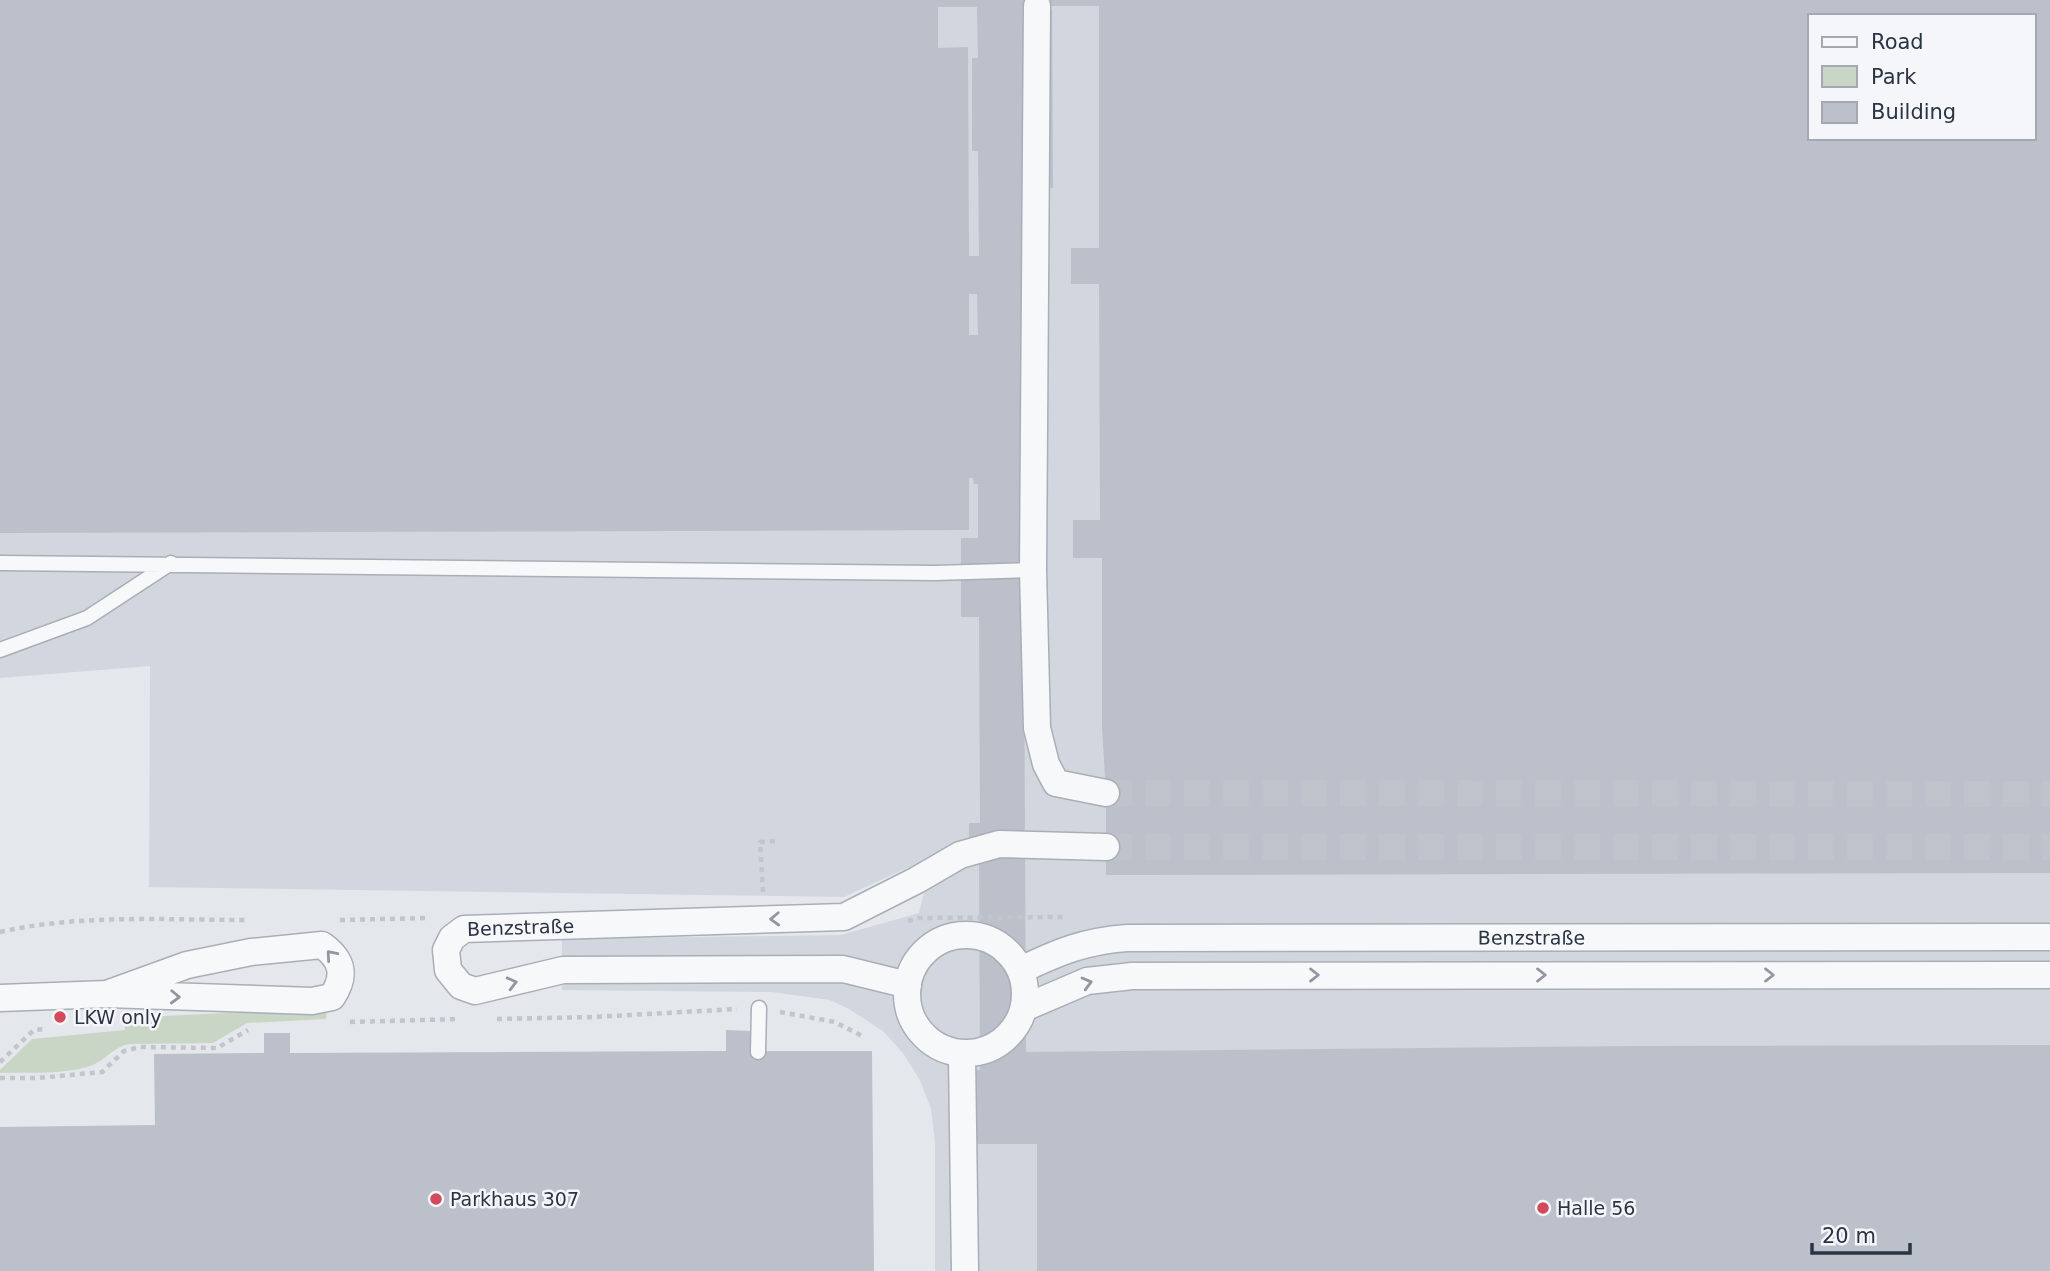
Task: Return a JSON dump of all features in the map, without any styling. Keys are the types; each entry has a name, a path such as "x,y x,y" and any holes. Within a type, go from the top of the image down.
{"street":[{"path":"1037,6 1034,570 1037,728 1046,764 1056,783 1106,793"},
{"name":"Benzstraße","path":"908,985 843,969 563,970 475,991 461,986 448,970 446,950 452,937 464,929 844,917 960,855 999,844 1106,847"},
{"path":"959,935 978,936 995,942 1010,954 1021,970 1025,989 1024,1008 1016,1026 1003,1040 986,1050 962,1055 929,1040 916,1024 908,1005 908,985 914,967 925,952 940,941 959,935"},
{"name":"Benzstraße","path":"1021,970 1064,950 1097,940 1127,938 2050,937"},
{"path":"0,998 107,994 312,1001 332,997 341,984 340,966 333,953 322,945 251,951 187,965 107,994"},
{"path":"1024,1008 1087,981 1132,976 2050,975"},
{"path":"962,1055 965,1271"}],"lane":[{"path":"0,563 935,573 1034,570"},
{"path":"0,650 87,618 171,563"},
{"path":"758,1052 759,1008"}],"path":[{"path":"762,874 760,842 777,841"},
{"path":"339,920 436,918"},
{"path":"0,932 23,927 115,920 255,920"},
{"path":"488,1019 594,1017 759,1008 835,1022 862,1036"},
{"path":"341,1022 461,1019"},
{"path":"0,1062 34,1030 58,1028"},
{"path":"0,1078 38,1078 102,1072 124,1051 140,1047 217,1048 251,1028"}],"shaded area":[{"path":"0,0 2050,0 2050,1271 935,1271 935,1142 931,1109 920,1080 903,1053 883,1031 830,1000 772,992 562,990 562,939 841,935 919,913 924,893 909,867 844,897 149,887 150,666 0,678"}],"green space":[{"path":"327,1008 326,1019 247,1023 213,1043 129,1044 118,1048 95,1064 80,1069 0,1073 32,1039 125,1030 124,1018"}],"building":[{"path":"0,0 2050,0 2050,873 1106,875 1106,793 1102,728 1102,558 1073,558 1073,520 1100,520 1099,284 1071,284 1071,248 1099,248 1099,6 1027,6 1027,10 1052,10 1053,188 1022,188 1026,1052 2050,1045 2050,1271 1037,1271 1037,1144 970,1144 969,1070 980,1070 979,861 969,861 969,823 980,823 979,617 961,617 961,538 978,538 978,484 974,484 973,478 969,478 969,530 0,533","holes":["938,7 977,7 978,58 972,58 972,151 978,151 979,256 969,256 968,47 938,48","969,294 977,294 978,335 969,335"]},
{"name":"Parkhaus 307","path":"726,1030 751,1031 751,1051 872,1051 874,1271 0,1271 0,1127 155,1125 154,1054 264,1053 264,1033 290,1033 290,1053 726,1051"}],"tunnel":[{"path":"1106,793 2050,794"},
{"path":"1106,847 2050,847"}],"place":[{"name":"LKW only","path":"60,1017"},
{"name":"Parkhaus 307","path":"436,1199"},
{"name":"Halle 56","path":"1543,1208"}]}
